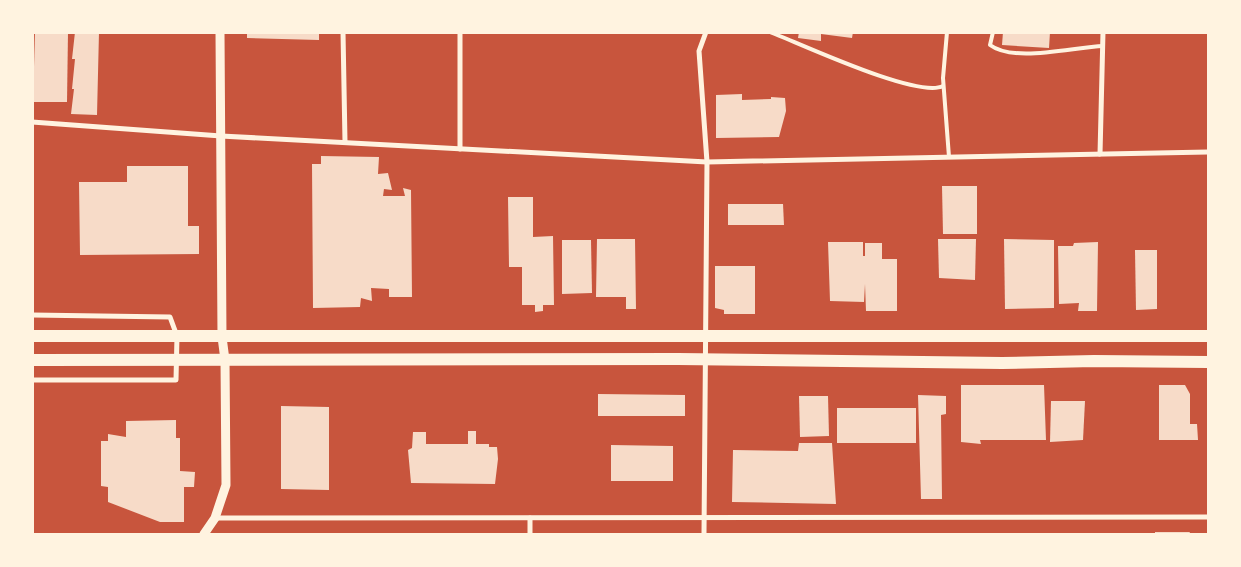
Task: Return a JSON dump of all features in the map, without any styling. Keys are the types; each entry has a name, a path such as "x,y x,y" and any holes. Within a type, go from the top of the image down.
{"main road":[{"path":"32,336 1208,336"},
{"path":"32,360 704,360 1002,364 1094,361 1208,362"}],"street":[{"path":"204,534 215,518 226,485 225,360 222,337 220,32"},
{"path":"342,32 345,142"},
{"path":"460,32 460,149"},
{"path":"704,534 706,162 699,51 706,32"},
{"path":"1100,154 1103,32"},
{"path":"32,122 221,136 706,162 1208,152"},
{"path":"32,315 170,317 177,336 176,380 32,380"},
{"path":"215,518 1208,517"},
{"path":"530,518 530,534"}],"lane":[{"path":"947,32 943,86 949,157"},
{"path":"993,32 990,45 998,51 1046,53 1081,47 1103,46"},
{"path":"771,33 909,86 937,89 943,86"}],"building":[{"path":"35,32 68,32 67,102 33,102"},
{"path":"75,32 99,32 97,115 71,114 74,89 72,89 75,59 72,59"},
{"path":"247,32 319,32 319,40 247,38"},
{"path":"799,32 853,32 852,38 821,34 821,41 798,38"},
{"path":"1003,32 1050,32 1049,48 1002,45"},
{"path":"742,94 742,100 771,99 771,97 785,98 786,111 779,137 716,138 716,95"},
{"path":"321,156 379,157 378,174 388,173 392,190 384,189 383,196 405,196 403,188 411,190 412,297 389,297 389,289 371,288 372,301 361,298 360,307 313,308 312,164 321,164"},
{"path":"127,166 188,166 188,226 199,226 199,254 80,255 79,182 127,182"},
{"path":"942,186 977,186 977,234 943,234"},
{"path":"508,197 533,197 533,237 553,236 554,305 543,305 543,311 535,312 535,305 522,305 522,267 509,267"},
{"path":"728,204 783,204 784,225 728,225"},
{"path":"597,239 635,239 636,309 626,309 626,297 596,297"},
{"path":"938,239 976,239 975,280 939,278"},
{"path":"1004,239 1054,240 1054,308 1005,309"},
{"path":"562,240 591,240 592,293 562,294"},
{"path":"828,242 863,242 863,256 865,256 865,243 882,243 882,259 897,259 897,311 866,311 865,284 864,302 830,301"},
{"path":"1098,242 1097,311 1078,311 1079,303 1059,304 1058,246"},
{"path":"1135,250 1157,250 1157,309 1136,310"},
{"path":"715,266 755,266 755,314 724,314 724,310 715,308"},
{"path":"961,385 1044,385 1046,440 980,440 981,444 961,442"},
{"path":"1159,385 1185,385 1190,394 1190,424 1197,424 1198,440 1159,440"},
{"path":"598,394 685,395 685,416 598,416"},
{"path":"918,395 946,396 946,414 941,415 942,499 921,499"},
{"path":"799,396 828,396 829,436 800,437"},
{"path":"1051,401 1085,401 1083,440 1050,442"},
{"path":"281,406 329,407 329,490 281,489"},
{"path":"837,408 916,408 916,443 837,443"},
{"path":"176,420 176,438 180,438 180,471 195,472 194,487 184,487 184,522 160,522 108,502 108,487 101,486 101,441 108,441 108,434 126,437 126,421"},
{"path":"468,431 476,431 476,444 489,444 489,447 497,447 498,459 495,484 411,483 408,450 412,448 413,432 426,432 426,444 468,444"},
{"path":"799,443 832,443 836,504 732,502 733,450 798,451"},
{"path":"611,445 673,446 673,481 611,481"},
{"path":"1155,532 1190,532 1189,534 1155,534"}]}
